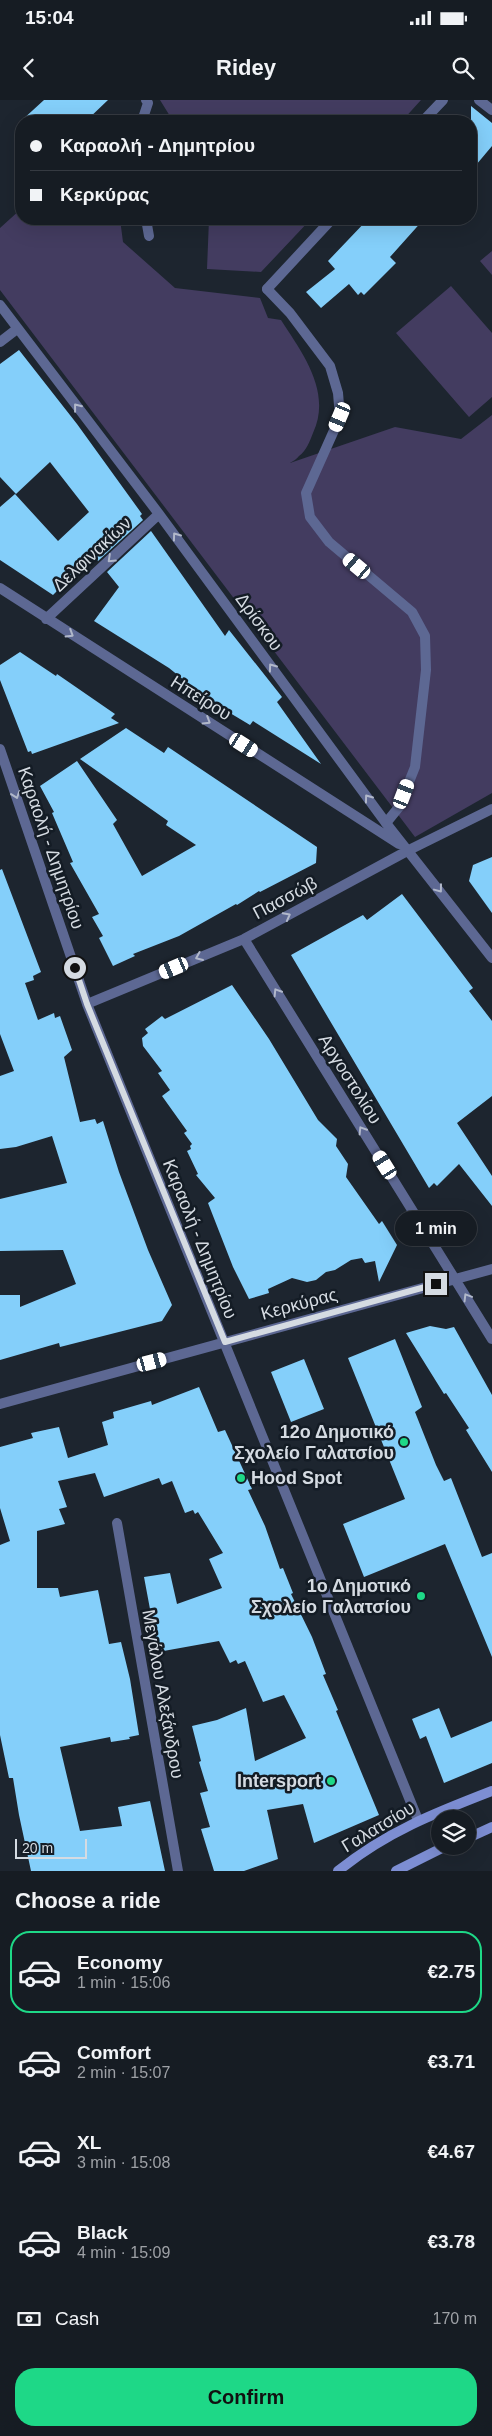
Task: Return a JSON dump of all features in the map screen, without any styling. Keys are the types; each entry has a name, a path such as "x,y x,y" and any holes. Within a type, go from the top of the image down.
{"main road":[{"name":"Γαλατσίου","path":"338,1871 385,1838 418,1820 492,1791"},
{"path":"476,1834 492,1827"},
{"path":"401,1870 431,1854"}],"street":[{"path":"144,115 148,103 146,100"},
{"path":"429,115 443,100"},
{"path":"480,100 492,110"},
{"path":"147,225 149,236"},
{"path":"326,225 267,289 290,313 330,366 338,393 340,417 306,493 310,517 330,542 412,612 424,636 426,670 415,767 399,807 386,823"},
{"name":"Δρίσκου","path":"0,305 159,514 386,823 492,958"},
{"path":"0,342 17,329"},
{"name":"Δελφινακίων","path":"46,619 159,514"},
{"name":"Ηπείρου","path":"0,588 409,850"},
{"name":"Καραολή - Δημητρίου","path":"0,749 87,1004 418,1820"},
{"name":"Πασσώβ","path":"87,1004 244,938 409,850 492,809"},
{"name":"Αργοστολίου","path":"244,938 492,1339"},
{"name":"Κερκύρας","path":"0,1404 492,1269"},
{"name":"Μεγάλου Αλεξάνδρου","path":"117,1523 178,1871"}],"shaded area":[{"path":"160,100 421,100 407,115 169,115"},
{"path":"15,214 15,225 121,225 123,242 175,288 260,298 268,318 281,320 298,346 306,360 317,388 318,418 313,433 304,451 290,463 395,427 461,439 492,415 492,793 415,837 0,290 0,228"},
{"path":"209,225 305,225 261,272 207,269"},
{"path":"492,251 492,275 480,261"},
{"path":"451,286 492,333 492,397 469,417 396,333"}],"building":[{"path":"44,100 108,100 92,115 28,115"},
{"path":"471,106 492,123 492,146 477,164 477,115 471,115"},
{"path":"362,225 419,225 390,257 396,263 364,295 361,292 358,295 349,284 321,308 306,292 335,269 328,261"},
{"path":"19,350 77,424 142,514 140,516 143,520 98,561 93,555 53,595 0,560 0,507 15,494 58,541 89,512 50,462 16,494 0,477 0,364"},
{"path":"151,531 225,636 229,630 282,697 277,702 321,764 253,721 250,725 210,701 169,668 94,621 119,587 107,572"},
{"path":"20,652 56,676 57,674 115,714 111,718 119,723 32,754 31,751 28,752 0,680 0,665"},
{"path":"126,728 164,753 168,747 317,847 316,863 259,891 179,936 133,954 135,956 113,966 99,938 103,936 92,917 99,914 70,863 73,862 52,813 54,812 40,786 77,761 117,820 113,824 142,876 196,845 166,825 168,821 80,759"},
{"path":"492,857 492,913 469,881 473,865"},
{"path":"2,869 41,972 33,976 34,980 25,983 38,1020 54,1013 55,1018 60,1016 72,1050 64,1057 80,1122 95,1119 97,1124 103,1121 119,1172 148,1250 172,1305 162,1321 60,1347 59,1343 0,1360 0,1295 20,1295 20,1307 76,1284 63,1250 0,1251 0,1199 67,1183 52,1136 16,1147 0,1149 0,1076 14,1071 0,1034 0,870"},
{"path":"402,894 473,988 469,991 492,1021 492,1096 457,1123 492,1176 492,1206 459,1164 437,1186 434,1183 429,1188 291,955 363,915 367,920"},
{"path":"232,985 269,1039 318,1120 337,1139 336,1146 348,1164 346,1177 379,1224 382,1221 397,1245 379,1282 375,1261 365,1263 362,1258 351,1260 335,1270 326,1272 316,1280 307,1282 292,1278 268,1289 269,1293 249,1299 233,1267 208,1203 215,1198 196,1175 198,1174 187,1151 191,1149 190,1146 192,1144 184,1133 187,1131 162,1096 170,1090 158,1073 162,1071 143,1046 142,1038 148,1033 145,1029 162,1016 165,1019"},
{"path":"430,1326 446,1329 454,1327 492,1395 492,1472 466,1430 469,1428 446,1393 444,1394 406,1333"},
{"path":"395,1339 422,1407 415,1412 436,1465 444,1481 451,1478 482,1557 492,1553 492,1657 445,1544 364,1577 343,1524 405,1499 348,1358"},
{"path":"304,1359 324,1409 291,1422 271,1372"},
{"path":"199,1387 218,1432 225,1430 252,1489 248,1490 265,1526 280,1569 283,1568 293,1593 291,1594 312,1637 326,1674 323,1675 338,1710 336,1711 379,1815 314,1843 303,1804 267,1810 278,1859 244,1871 214,1871 201,1829 210,1827 200,1793 208,1791 199,1762 201,1761 192,1726 217,1720 246,1708 255,1761 306,1738 284,1695 263,1702 245,1661 238,1664 236,1660 230,1663 219,1641 158,1652 144,1577 170,1573 177,1604 222,1588 209,1559 223,1553 198,1512 195,1514 193,1510 185,1513 172,1481 162,1485 159,1478 104,1497 95,1473 58,1481 67,1507 59,1509 65,1524 37,1531 37,1588 58,1588 60,1597 98,1590 109,1644 121,1642 130,1679 139,1735 129,1737 130,1739 111,1742 110,1737 60,1747 80,1831 122,1826 118,1807 150,1801 165,1871 31,1871 13,1778 9,1778 0,1735 0,1545 10,1541 0,1508 0,1447 33,1438 31,1433 59,1427 68,1458 108,1445 102,1422 114,1418 113,1412 151,1401 152,1405"},
{"path":"439,1708 451,1738 492,1721 492,1763 444,1783 426,1736 420,1739 412,1719"}],"place":[{"name":"12ο Δημοτικό Σχολείο Γαλατσίου","path":"404,1442"},
{"name":"Hood Spot","path":"241,1478"},
{"name":"1ο Δημοτικό Σχολείο Γαλατσίου","path":"421,1596"},
{"name":"Intersport","path":"331,1781"}],"route":[{"path":"75,968 87,1004 225,1342 436,1284"}]}
